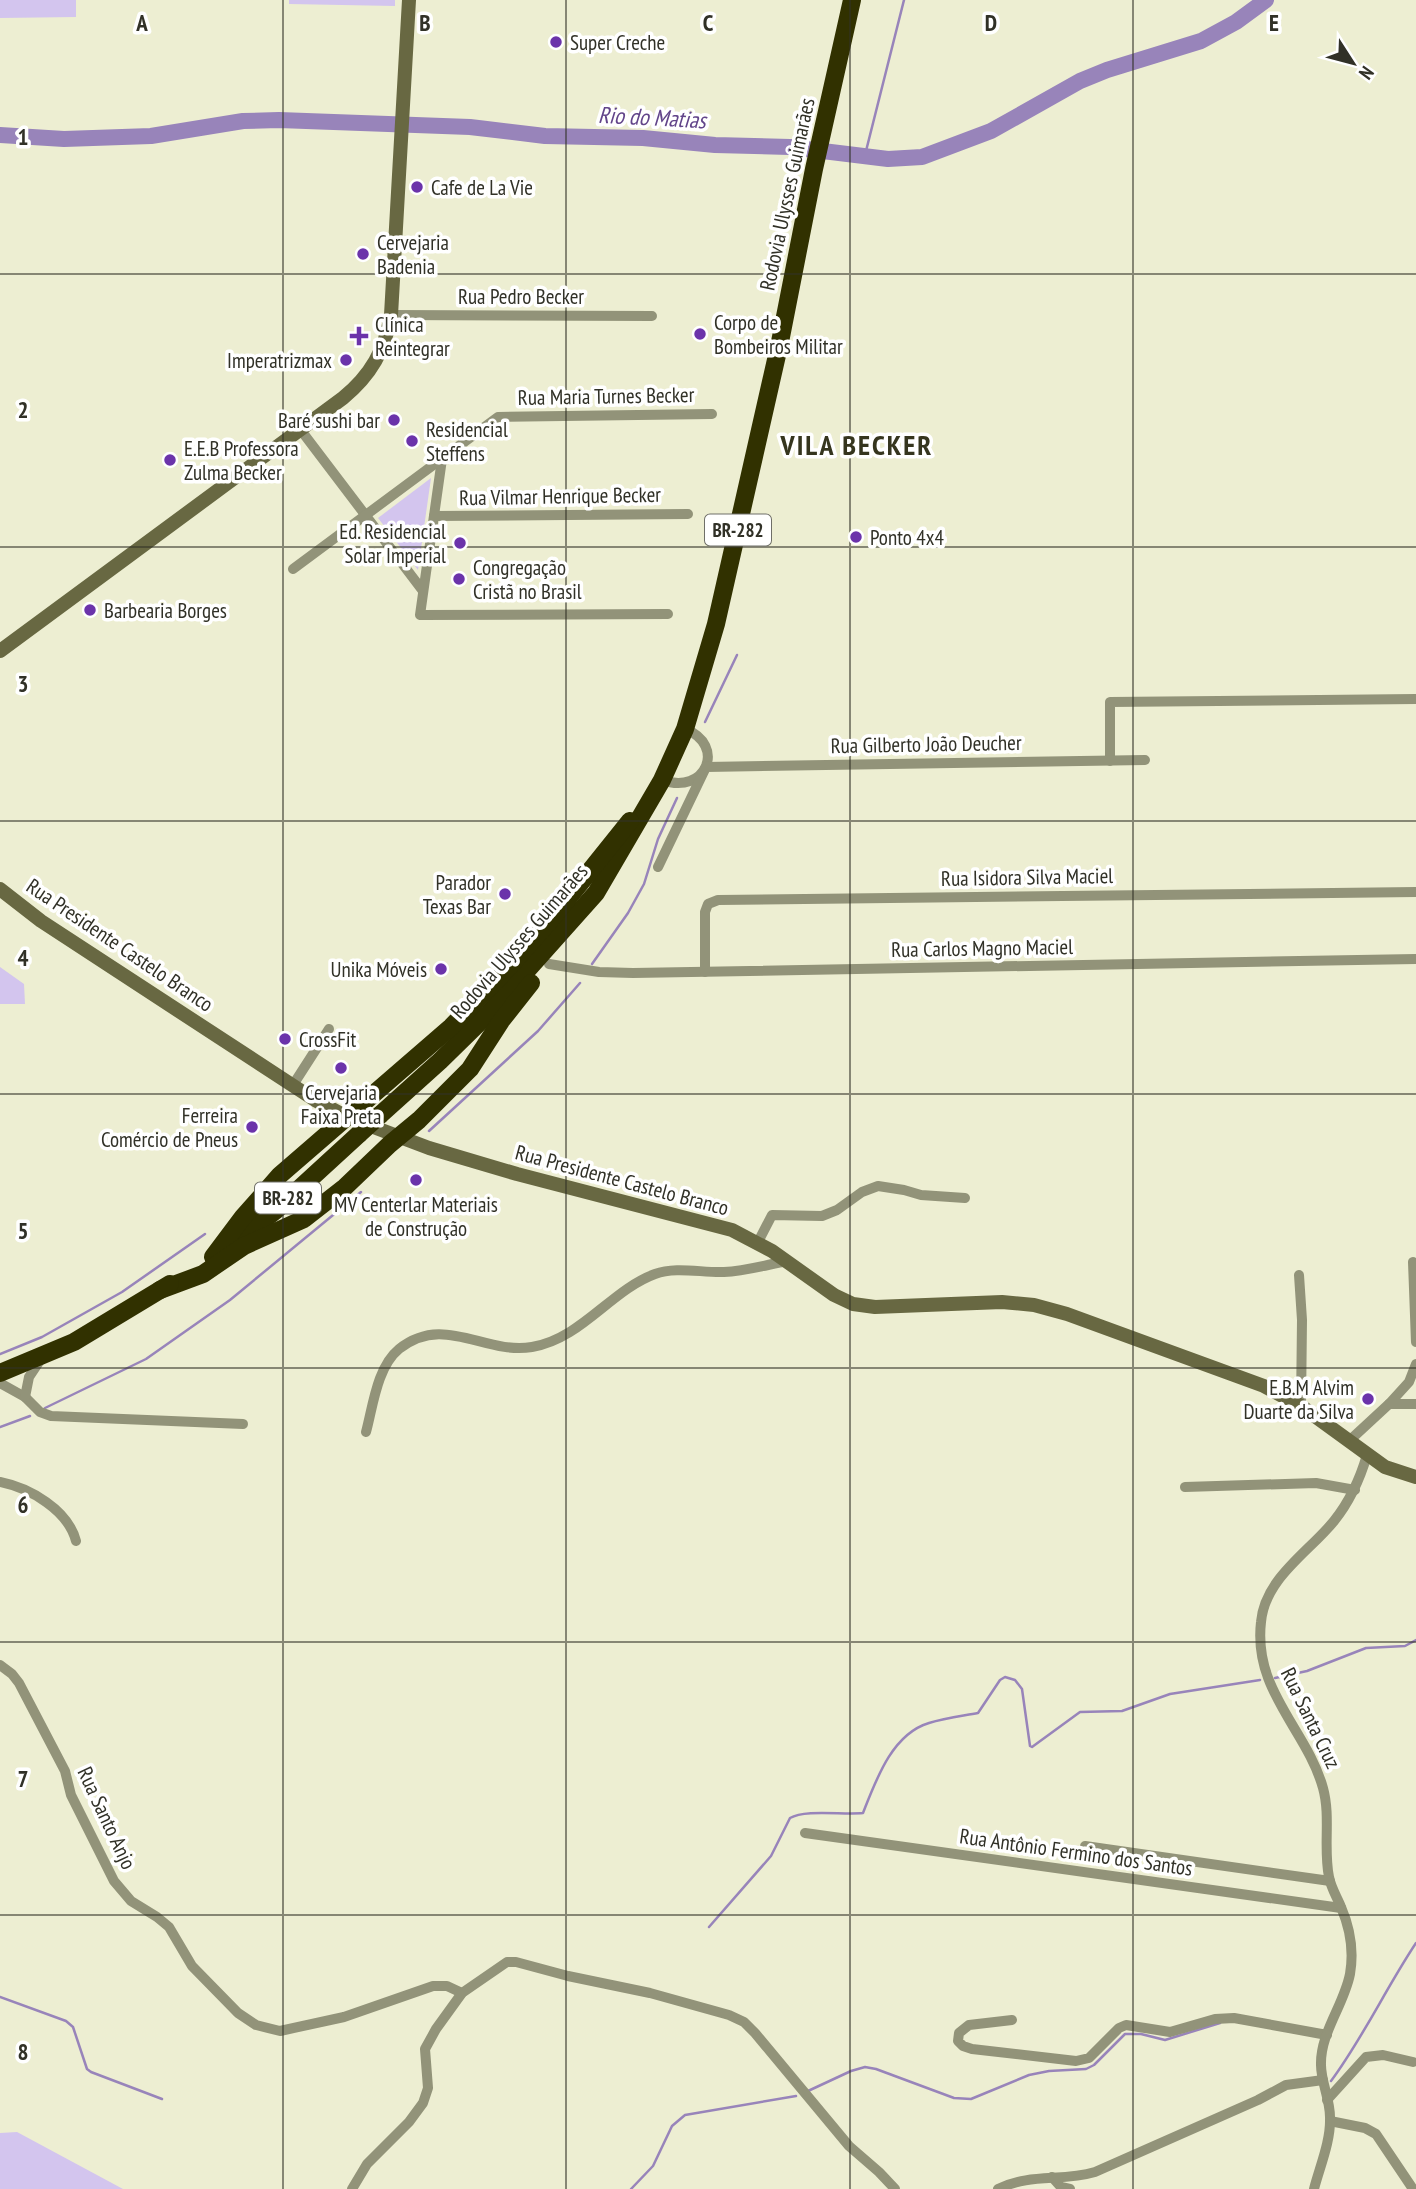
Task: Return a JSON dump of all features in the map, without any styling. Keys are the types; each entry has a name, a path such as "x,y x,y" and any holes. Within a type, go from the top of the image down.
{"highway":[{"name":"Rodovia Ulysses Guimarães","path":"0,1373 42,1357 108,1323 213,1257 275,1211 489,1013 596,893 659,785 685,729 719,610 780,342 824,121 852,0"},
{"path":"213,1257 271,1184 451,1027 510,966 659,785"},
{"path":"160,1290 203,1274 244,1246 304,1219 345,1187 419,1120 470,1069 501,1021 549,964 596,893"}],"street":[{"path":"0,651 352,390 370,371 383,349 391,315 409,0"},
{"name":"Rua Pedro Becker","path":"391,315 652,316"},
{"name":"Rua Maria Turnes Becker","path":"293,569 498,417 712,414"},
{"path":"300,429 423,591"},
{"path":"442,459 419,615 668,614"},
{"name":"Rua Vilmar Henrique Becker","path":"434,516 688,514"},
{"path":"1110,761 1110,702 1416,699"},
{"path":"659,867 706,767 707,750 701,739 685,729"},
{"name":"Rua Gilberto João Deucher","path":"706,767 1146,760"},
{"path":"659,785 693,781 706,767"},
{"name":"Rua Presidente Castelo Branco","path":"0,889 57,932 347,1117 398,1137 517,1174 717,1224 758,1242 834,1294 860,1305 1002,1302 1034,1305 1067,1314 1264,1387 1301,1406 1391,1470 1416,1477"},
{"name":"Rua Isidora Silva Maciel","path":"705,972 706,909 710,903 718,901 1416,892"},
{"name":"Rua Carlos Magno Maciel","path":"549,964 599,972 705,972 1416,959"},
{"path":"293,1085 329,1029"},
{"path":"758,1242 772,1215 822,1216 862,1192 878,1186 921,1195 965,1198"},
{"path":"366,1432 388,1362 402,1347 426,1335 439,1333 494,1345 531,1347 548,1343 565,1334 654,1274 676,1270 735,1271 787,1261"},
{"path":"1413,1262 1416,1342"},
{"path":"1299,1275 1302,1320 1301,1406"},
{"path":"25,1397 29,1377 42,1357"},
{"path":"1349,1441 1409,1382 1416,1364"},
{"path":"0,1383 25,1397 36,1410 51,1416 243,1424"},
{"path":"1389,1404 1416,1404"},
{"name":"Rua Santa Cruz","path":"1314,2189 1330,2121 1321,2065 1327,2035 1344,1997 1352,1950 1341,1908 1330,1881 1324,1789 1317,1770 1278,1702 1261,1650 1261,1618 1272,1591 1287,1570 1336,1519 1355,1490 1367,1455"},
{"path":"0,1482 25,1491 56,1510 68,1523 76,1541"},
{"path":"1185,1487 1316,1483 1355,1490"},
{"name":"Rua Santo Anjo","path":"0,1665 19,1683 65,1771 71,1795 114,1881 131,1901 169,1927 192,1966 238,2013 256,2025 281,2031 344,2017 433,1986 447,1986 462,1993"},
{"name":"Rua Antônio Fermino dos Santos","path":"805,1833 1341,1908"},
{"path":"1085,1846 1330,1881"},
{"path":"352,2189 367,2164 409,2122 423,2103 428,2088 425,2053 427,2045 462,1993 504,1963 513,1961 650,1993 734,2017 749,2026 849,2146 895,2189"},
{"path":"1012,2020 967,2026 958,2035 958,2041 972,2049 1076,2061 1089,2058 1119,2028 1126,2025 1170,2032 1228,2017 1327,2035"},
{"path":"1327,2100 1366,2057 1383,2055 1413,2062"},
{"path":"998,2189 1022,2179 1095,2172 1258,2100 1281,2087 1323,2080"},
{"path":"1330,2121 1365,2128 1376,2134 1413,2189"},
{"path":"1052,2177 1064,2188"}],"shaded area":[{"path":"0,0 76,0 76,17 0,18"},
{"path":"289,0 395,0 395,6 289,4"},
{"path":"431,478 418,570 378,518"},
{"path":"0,967 24,984 25,1004 0,1004"},
{"path":"17,2132 123,2189 0,2189 0,2133"}],"waterway":[{"path":"861,158 866,151 904,0"},
{"name":"Rio do Matias","path":"0,135 64,139 151,136 243,121 279,120 470,127 545,136 643,138 715,145 790,147 888,159 922,157 991,131 1080,81 1201,41 1236,22 1266,0"},
{"path":"705,722 737,655"},
{"path":"592,964 628,913 644,884 658,839 677,798"},
{"path":"429,1131 538,1031 580,983"},
{"path":"45,1408 146,1359 230,1300 361,1192"},
{"path":"0,1354 42,1337 122,1292 205,1234"},
{"path":"0,1427 30,1416"},
{"path":"1275,1678 1307,1671 1366,1648 1405,1646 1416,1640"},
{"path":"709,1927 771,1856 790,1818 814,1813 863,1813 887,1760 905,1737 929,1723 978,1713 1000,1680 1005,1677 1015,1680 1022,1689 1032,1747 1080,1712 1122,1711 1170,1694 1260,1680"},
{"path":"1331,2081 1354,2048 1416,1943"},
{"path":"0,1997 66,2021 73,2027 87,2069 91,2072 162,2099"},
{"path":"808,2091 865,2067 954,2098 971,2099 1029,2075 1086,2069 1094,2065 1125,2034 1141,2034 1165,2040 1220,2023"},
{"path":"631,2189 653,2166 672,2126 685,2115 796,2096"}],"place":[{"name":"Super Creche","path":"556,42"},
{"name":"Cafe de La Vie","path":"417,187"},
{"name":"Cervejaria Badenia","path":"363,254"},
{"name":"Corpo de Bombeiros Militar","path":"700,334"},
{"name":"Clínica Reintegrar","path":"359,336"},
{"name":"Imperatrizmax","path":"346,360"},
{"name":"Baré sushi bar","path":"394,420"},
{"name":"Residencial Steffens","path":"412,441"},
{"name":"E.E.B Professora Zulma Becker","path":"170,460"},
{"name":"Ponto 4x4","path":"856,537"},
{"name":"Ed. Residencial Solar Imperial","path":"460,543"},
{"name":"Congregação Cristã no Brasil","path":"459,579"},
{"name":"Barbearia Borges","path":"90,610"},
{"name":"Parador Texas Bar","path":"505,894"},
{"name":"Unika Móveis","path":"441,969"},
{"name":"CrossFit","path":"285,1039"},
{"name":"Cervejaria Faixa Preta","path":"341,1068"},
{"name":"Ferreira Comércio de Pneus","path":"252,1127"},
{"name":"MV Centerlar Materiais de Construção","path":"416,1180"},
{"name":"E.B.M Alvim Duarte da Silva","path":"1368,1399"}],"district":[{"name":"VILA BECKER","path":"857,444"}]}
